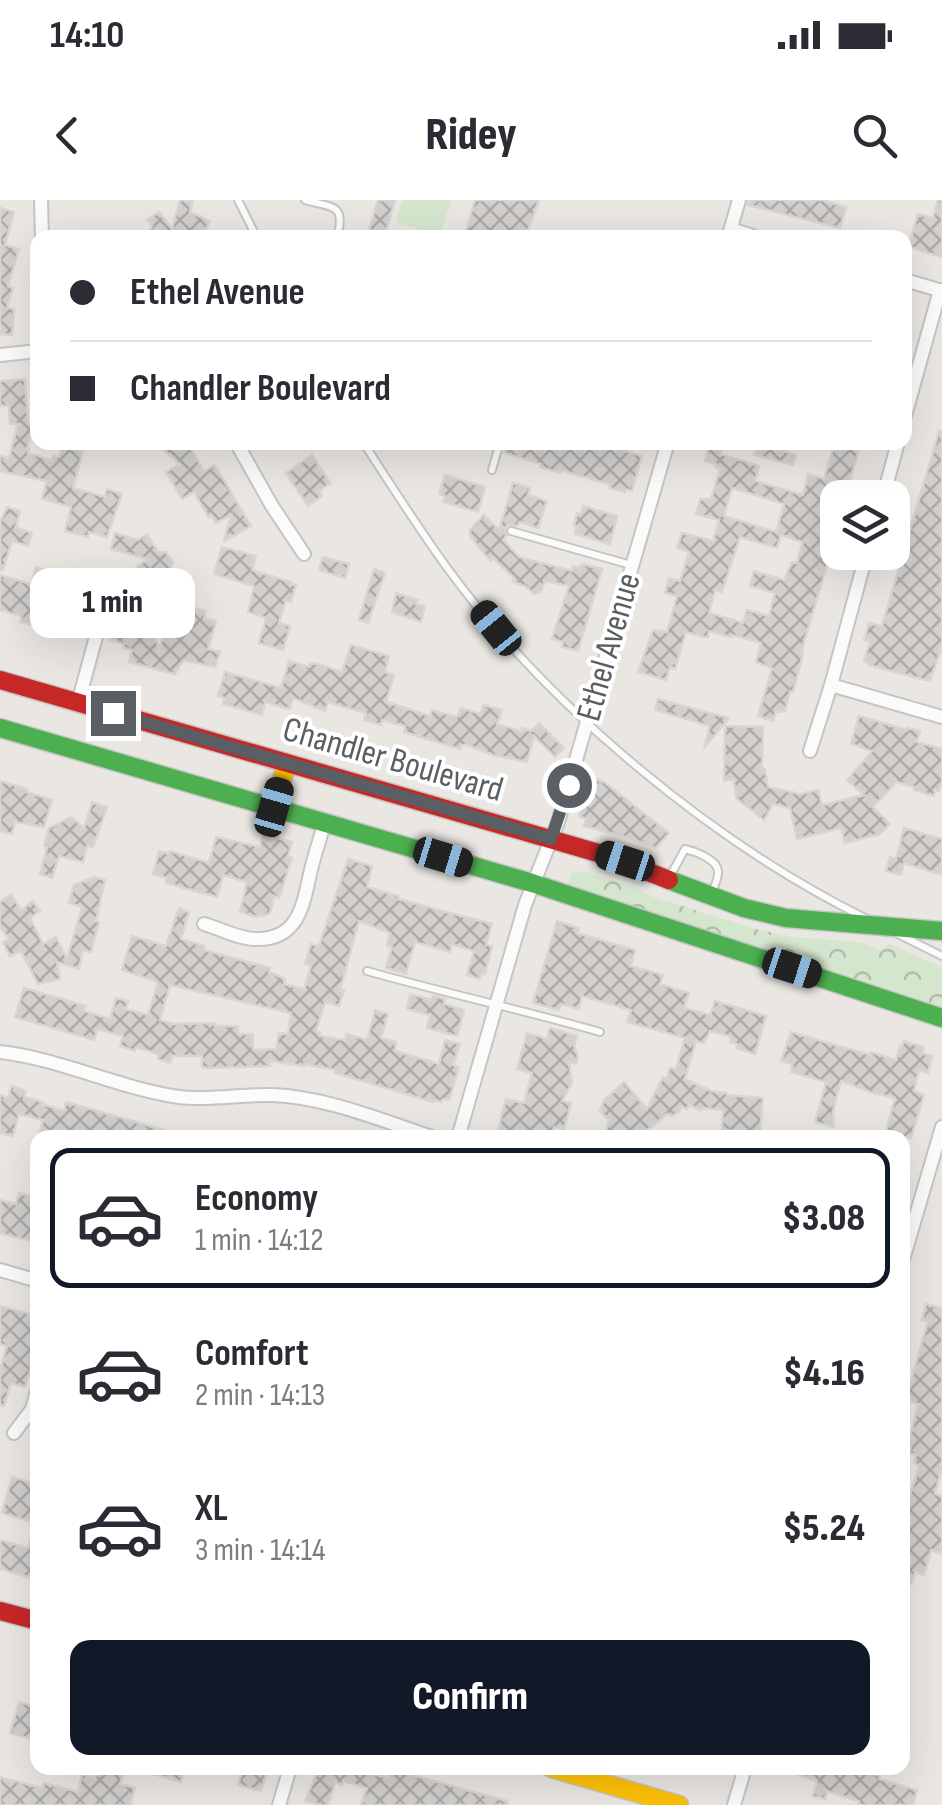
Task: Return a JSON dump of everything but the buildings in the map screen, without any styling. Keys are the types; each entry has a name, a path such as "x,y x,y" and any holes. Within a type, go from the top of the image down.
{"street":[{"path":"40,200 42,230"},
{"path":"730,230 739,200"},
{"path":"912,282 941,290 912,392"},
{"path":"0,356 30,352"},
{"path":"240,450 304,554"},
{"name":"Ethel Avenue","path":"460,1130 532,884 558,822 666,450"},
{"path":"887,480 896,450"},
{"path":"810,751 863,570"},
{"path":"78,703 110,585"},
{"name":"Chandler Boulevard","path":"0,680 551,839 632,864 761,914 942,931"},
{"path":"831,686 942,718"},
{"path":"0,728 532,884 942,1018"},
{"path":"274,807 287,763"},
{"path":"204,924 253,939 271,938 295,922 306,898 325,821"},
{"path":"0,1052 26,1054 182,1098 272,1096 316,1101 409,1130"},
{"path":"910,1235 942,1127"},
{"path":"0,1270 30,1279"},
{"path":"14,1434 30,1412"},
{"path":"0,1611 30,1620"},
{"path":"279,1805 288,1775"},
{"path":"576,1775 679,1805"},
{"path":"734,1805 743,1775"}],"lane":[{"path":"238,200 252,230"},
{"path":"305,200 334,208 342,220 339,230"},
{"path":"368,450 448,569 496,628 587,722 632,762 728,837 784,874 831,902 942,956"},
{"path":"492,470 498,450"},
{"path":"510,531 633,566"},
{"path":"669,878 681,852 692,850 716,864 718,870 710,896"},
{"path":"367,971 600,1032"}],"green space":[{"path":"402,200 451,200 442,230 421,230 396,222"},
{"path":"586,872 756,929 792,937 860,942 881,950 889,944 942,967 942,1007 568,884 572,873"}],"traffic: fast":[{"path":"0,728 532,883 942,1018"},
{"path":"669,880 744,908 786,918 942,931"}],"traffic: slow":[{"path":"274,807 287,763"},
{"path":"575,1775 679,1805"}],"traffic: jam":[{"path":"0,680 605,855 669,880"},
{"path":"0,1611 30,1619"}],"route":[{"path":"113,713 551,839 569,785"}]}
